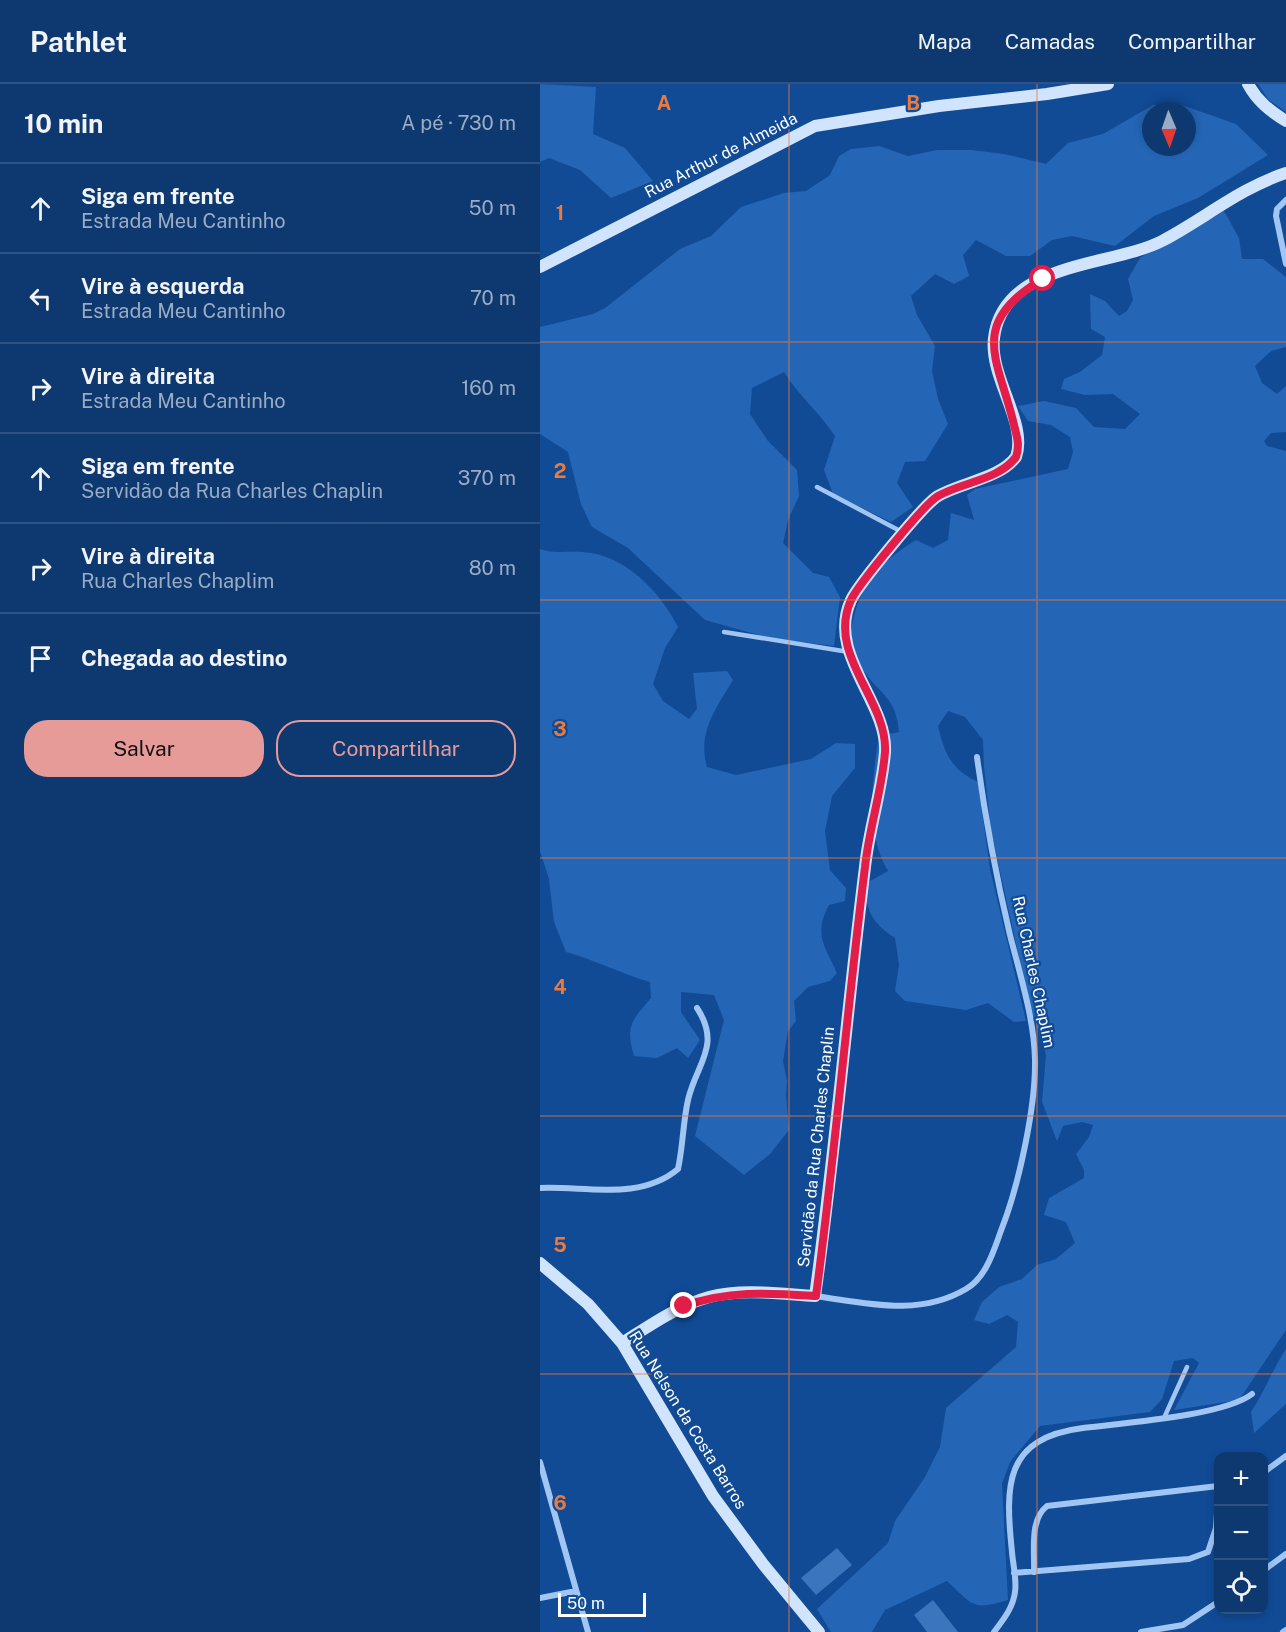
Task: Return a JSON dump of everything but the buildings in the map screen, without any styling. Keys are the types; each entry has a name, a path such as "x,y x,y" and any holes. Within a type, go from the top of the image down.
{"street":[{"name":"Rua Arthur de Almeida","path":"540,267 815,126 939,106 1047,94 1108,84"},
{"path":"1248,84 1255,96 1286,121"},
{"path":"849,652 847,624 849,604 866,578 936,497 1000,471 1016,457 1019,441 993,357 996,327 1003,313 1016,298 1056,271 1135,251 1161,241 1228,200 1286,173"},
{"path":"1286,200 1277,209 1276,216 1286,264"},
{"name":"Servidão da Rua Charles Chaplin","path":"816,1296 865,865 884,765 885,738 882,725 849,652"},
{"name":"Rua Charles Chaplim","path":"622,1343 684,1306 710,1297 740,1292 816,1296 890,1306 923,1306 944,1300 968,1288 985,1270 1010,1208 1034,1080 1034,1036 996,875 977,757"},
{"path":"540,1188 629,1189 652,1186 678,1169 688,1098 708,1047 707,1026 697,1008"},
{"name":"Rua Nelson da Costa Barros","path":"540,1263 588,1304 622,1343 713,1496 763,1564 819,1632"},
{"path":"994,1632 1014,1601 1008,1501 1014,1471 1024,1454 1037,1442 1055,1432 1164,1418 1236,1403 1252,1394"},
{"path":"1268,1469 1286,1456"},
{"path":"540,1462 588,1632"},
{"path":"1035,1572 1036,1522 1038,1514 1047,1506 1214,1486"},
{"path":"1014,1573 1189,1559 1208,1552 1216,1528 1217,1506"},
{"path":"1268,1567 1286,1554"},
{"path":"540,1598 576,1591"},
{"path":"1141,1632 1183,1624 1214,1605"}],"lane":[{"path":"817,487 905,533"},
{"path":"724,632 849,652"},
{"path":"1164,1418 1187,1367"}],"shaded area":[{"path":"540,84 596,87 593,134 625,148 653,181 611,198 580,170 549,158 540,162"},
{"path":"1258,84 1286,84 1286,112 1268,99"},
{"path":"1196,110 1236,124 1268,155 1198,198 1154,216 1115,246 1072,236 1052,240 1030,256 1006,256 976,240 963,255 969,276 954,284 935,274 911,296 917,315 935,346 932,371 938,399 948,424 925,461 905,462 897,483 913,507 891,522 833,494 824,470 835,436 829,428 784,372 752,388 750,414 768,441 797,470 799,496 788,520 783,543 813,573 829,577 840,597 834,646 769,638 705,620 628,548 592,527 581,504 568,452 540,434 540,327 593,314 605,308 680,249 711,236 741,207 784,193 806,191 830,175 839,156 851,149 879,146 908,156 937,150 972,150 1004,154 1046,164 1068,143 1103,134 1142,111 1142,156 1196,156"},
{"path":"1224,211 1239,238 1242,259 1263,259 1286,277 1286,347 1271,351 1255,366 1262,383 1277,394 1286,386 1286,432 1271,433 1264,441 1267,446 1286,451 1286,1330 1239,1400 1174,1410 1199,1363 1193,1358 1174,1361 1162,1399 1150,1412 1040,1426 1010,1462 1002,1484 1008,1600 987,1605 974,1604 947,1581 885,1610 872,1632 831,1632 817,1609 888,1543 895,1521 925,1477 940,1447 946,1408 1016,1347 1018,1322 1007,1315 989,1324 974,1320 982,1302 999,1287 1022,1279 1037,1265 1056,1259 1075,1243 1066,1222 1044,1215 1049,1198 1084,1178 1084,1170 1076,1154 1089,1137 1093,1125 1082,1122 1063,1126 1057,1141 1042,1102 1046,1055 1029,1002 991,831 983,740 965,717 948,711 938,726 950,760 961,772 978,782 990,869 1026,1021 1014,1022 988,1003 966,1010 905,1001 895,991 899,965 895,938 875,921 867,903 863,885 888,871 876,840 873,823 874,770 879,736 899,732 895,711 891,704 853,657 851,628 867,583 889,559 916,540 933,548 948,540 951,513 974,520 967,495 975,489 1068,469 1073,452 1070,437 1051,425 1028,421 1018,406 1044,401 1076,408 1094,427 1125,429 1140,414 1113,394 1085,395 1061,389 1064,379 1080,372 1102,355 1105,337 1091,329 1090,294 1105,301 1119,316 1127,311 1133,300 1128,279 1140,258 1204,217"},
{"path":"540,549 597,554 626,567 651,588 678,627 665,648 653,684 663,701 689,719 697,709 693,673 727,671 733,680 706,732 704,743 707,767 736,775 811,759 836,743 855,744 855,768 832,796 825,831 830,870 846,888 845,901 829,905 824,915 821,933 825,948 837,973 830,981 808,987 794,1001 796,1021 788,1031 783,1061 787,1081 789,1130 770,1154 744,1175 695,1136 724,1020 714,995 681,992 681,1012 700,1040 688,1058 677,1048 657,1058 634,1056 630,1030 635,1018 651,998 650,982 566,952 554,922 549,879 540,851"},
{"path":"1286,1349 1286,1404 1254,1433 1251,1412"}],"route":[{"path":"684,1306 710,1297 740,1292 816,1296 844,1031 865,865 884,765 885,738 882,725 849,652 847,624 849,604 866,578 936,497 968,482 1000,471 1010,465 1016,457 1019,441 993,357 994,339 996,327 1003,313 1016,298 1043,279"}]}
